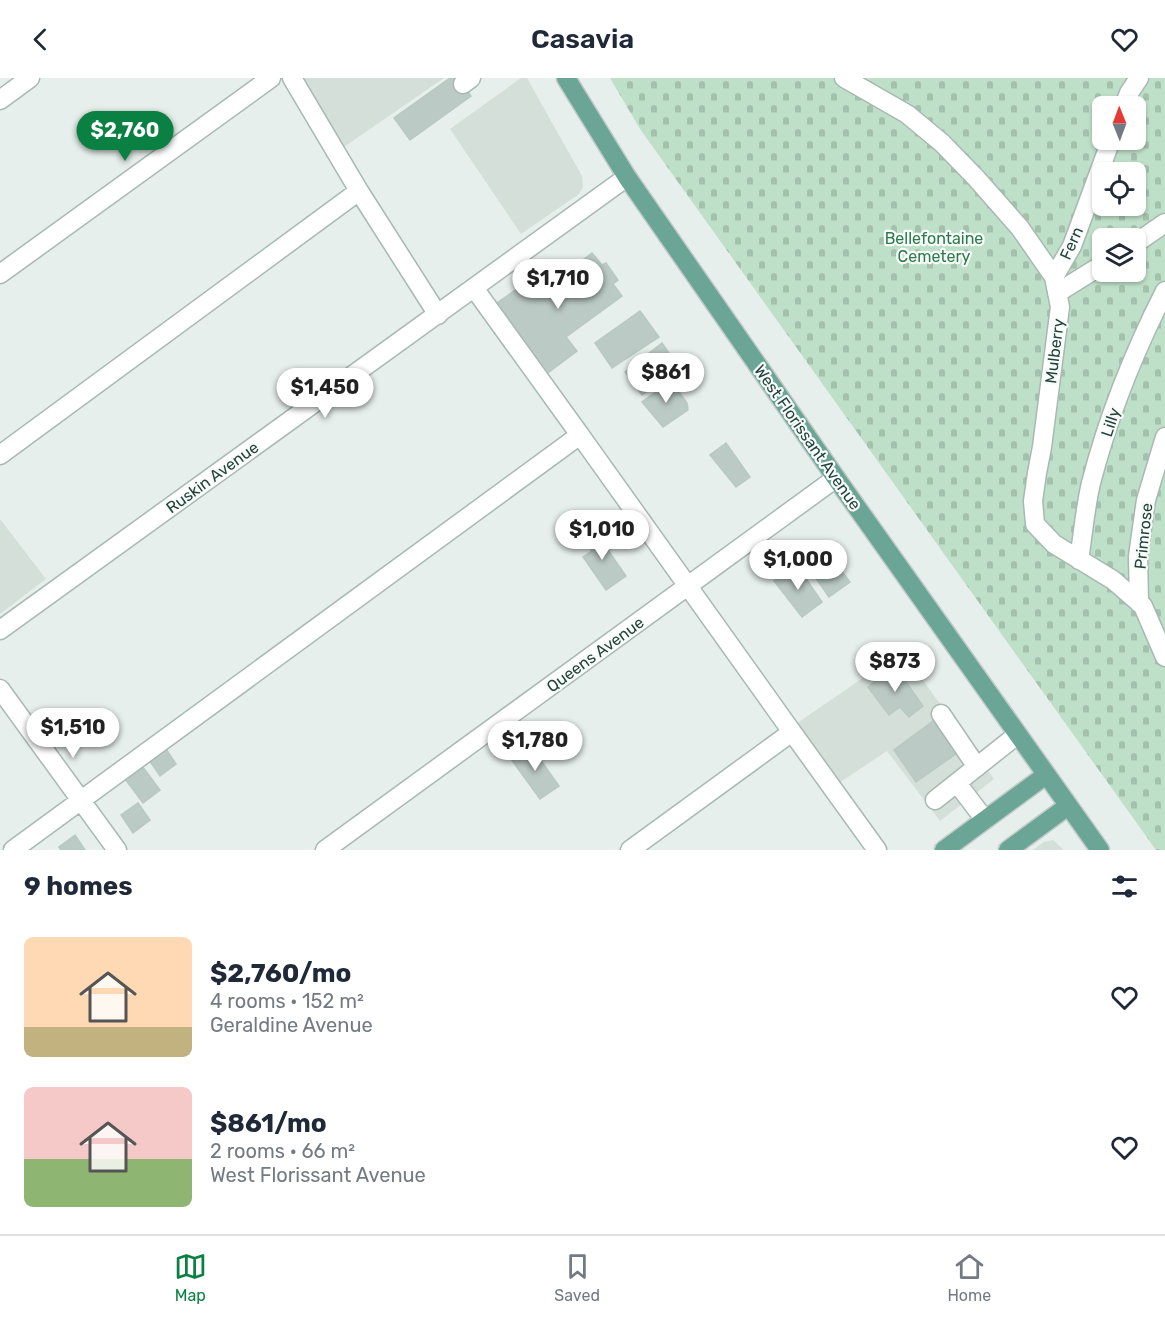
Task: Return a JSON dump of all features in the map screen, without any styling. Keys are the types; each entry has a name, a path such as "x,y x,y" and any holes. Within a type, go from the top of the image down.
{"main road":[{"name":"West Florissant Avenue","path":"566,78 627,177 836,478 1100,850"},
{"path":"944,850 1046,776"},
{"path":"1008,850 1068,806"}],"street":[{"path":"0,100 30,78"},
{"path":"0,274 271,78"},
{"path":"291,78 438,315"},
{"path":"844,78 907,114 942,143 1020,228 1055,285 1092,269"},
{"path":"1128,96 1140,78"},
{"name":"Fern","path":"1055,285 1107,150"},
{"name":"Ruskin Avenue","path":"0,630 627,177"},
{"path":"0,455 359,190"},
{"path":"1146,236 1165,223"},
{"name":"Mulberry","path":"1055,285 1060,307 1033,501 1035,524 1054,544 1113,580 1143,606 1165,657"},
{"path":"474,288 877,850"},
{"name":"Lilly","path":"1079,561 1090,485 1112,415 1142,336 1165,291"},
{"path":"13,850 580,435"},
{"name":"Primrose","path":"1139,603 1138,556 1146,500 1165,436"},
{"name":"Queens Avenue","path":"325,850 836,478"},
{"path":"0,689 117,850"},
{"path":"941,714 978,767"},
{"path":"630,850 792,732"},
{"path":"935,800 1017,735"},
{"path":"957,783 985,820"}],"shaded area":[{"path":"298,78 444,78 341,149"},
{"path":"521,78 527,78 582,176 583,187 579,194 521,234 450,129"},
{"path":"0,519 46,579 0,614"},
{"path":"902,651 994,779 940,821 887,751 839,783 796,724"},
{"path":"1053,840 1064,850 1033,850 1044,842"}],"green space":[{"name":"Bellefontaine Cemetery","path":"610,78 1165,78 1165,850 1156,850 640,129"}],"building":[{"path":"450,78 459,78 471,96 410,140 394,118"},
{"path":"592,253 602,265 606,263 618,280 613,284 622,296 566,337 577,351 545,375 494,305 527,282 530,286 544,277 550,285"},
{"path":"640,311 659,337 612,368 595,343"},
{"path":"662,343 680,369 642,395 625,372"},
{"path":"671,381 687,403 688,410 663,427 642,402"},
{"path":"726,443 750,477 736,487 710,455"},
{"path":"592,527 626,576 606,590 583,557 592,551 581,535"},
{"path":"823,547 850,582 829,597 803,560"},
{"path":"796,564 822,602 802,617 774,581"},
{"path":"894,665 923,706 909,717 900,707 889,715 868,687"},
{"path":"933,721 957,753 916,782 894,750"},
{"path":"530,745 559,786 540,799 511,759"},
{"path":"166,749 176,764 160,776 149,760"},
{"path":"139,762 160,790 143,803 122,775"},
{"path":"138,803 150,820 133,833 121,815"},
{"path":"75,835 85,850 61,850 59,847"}]}
